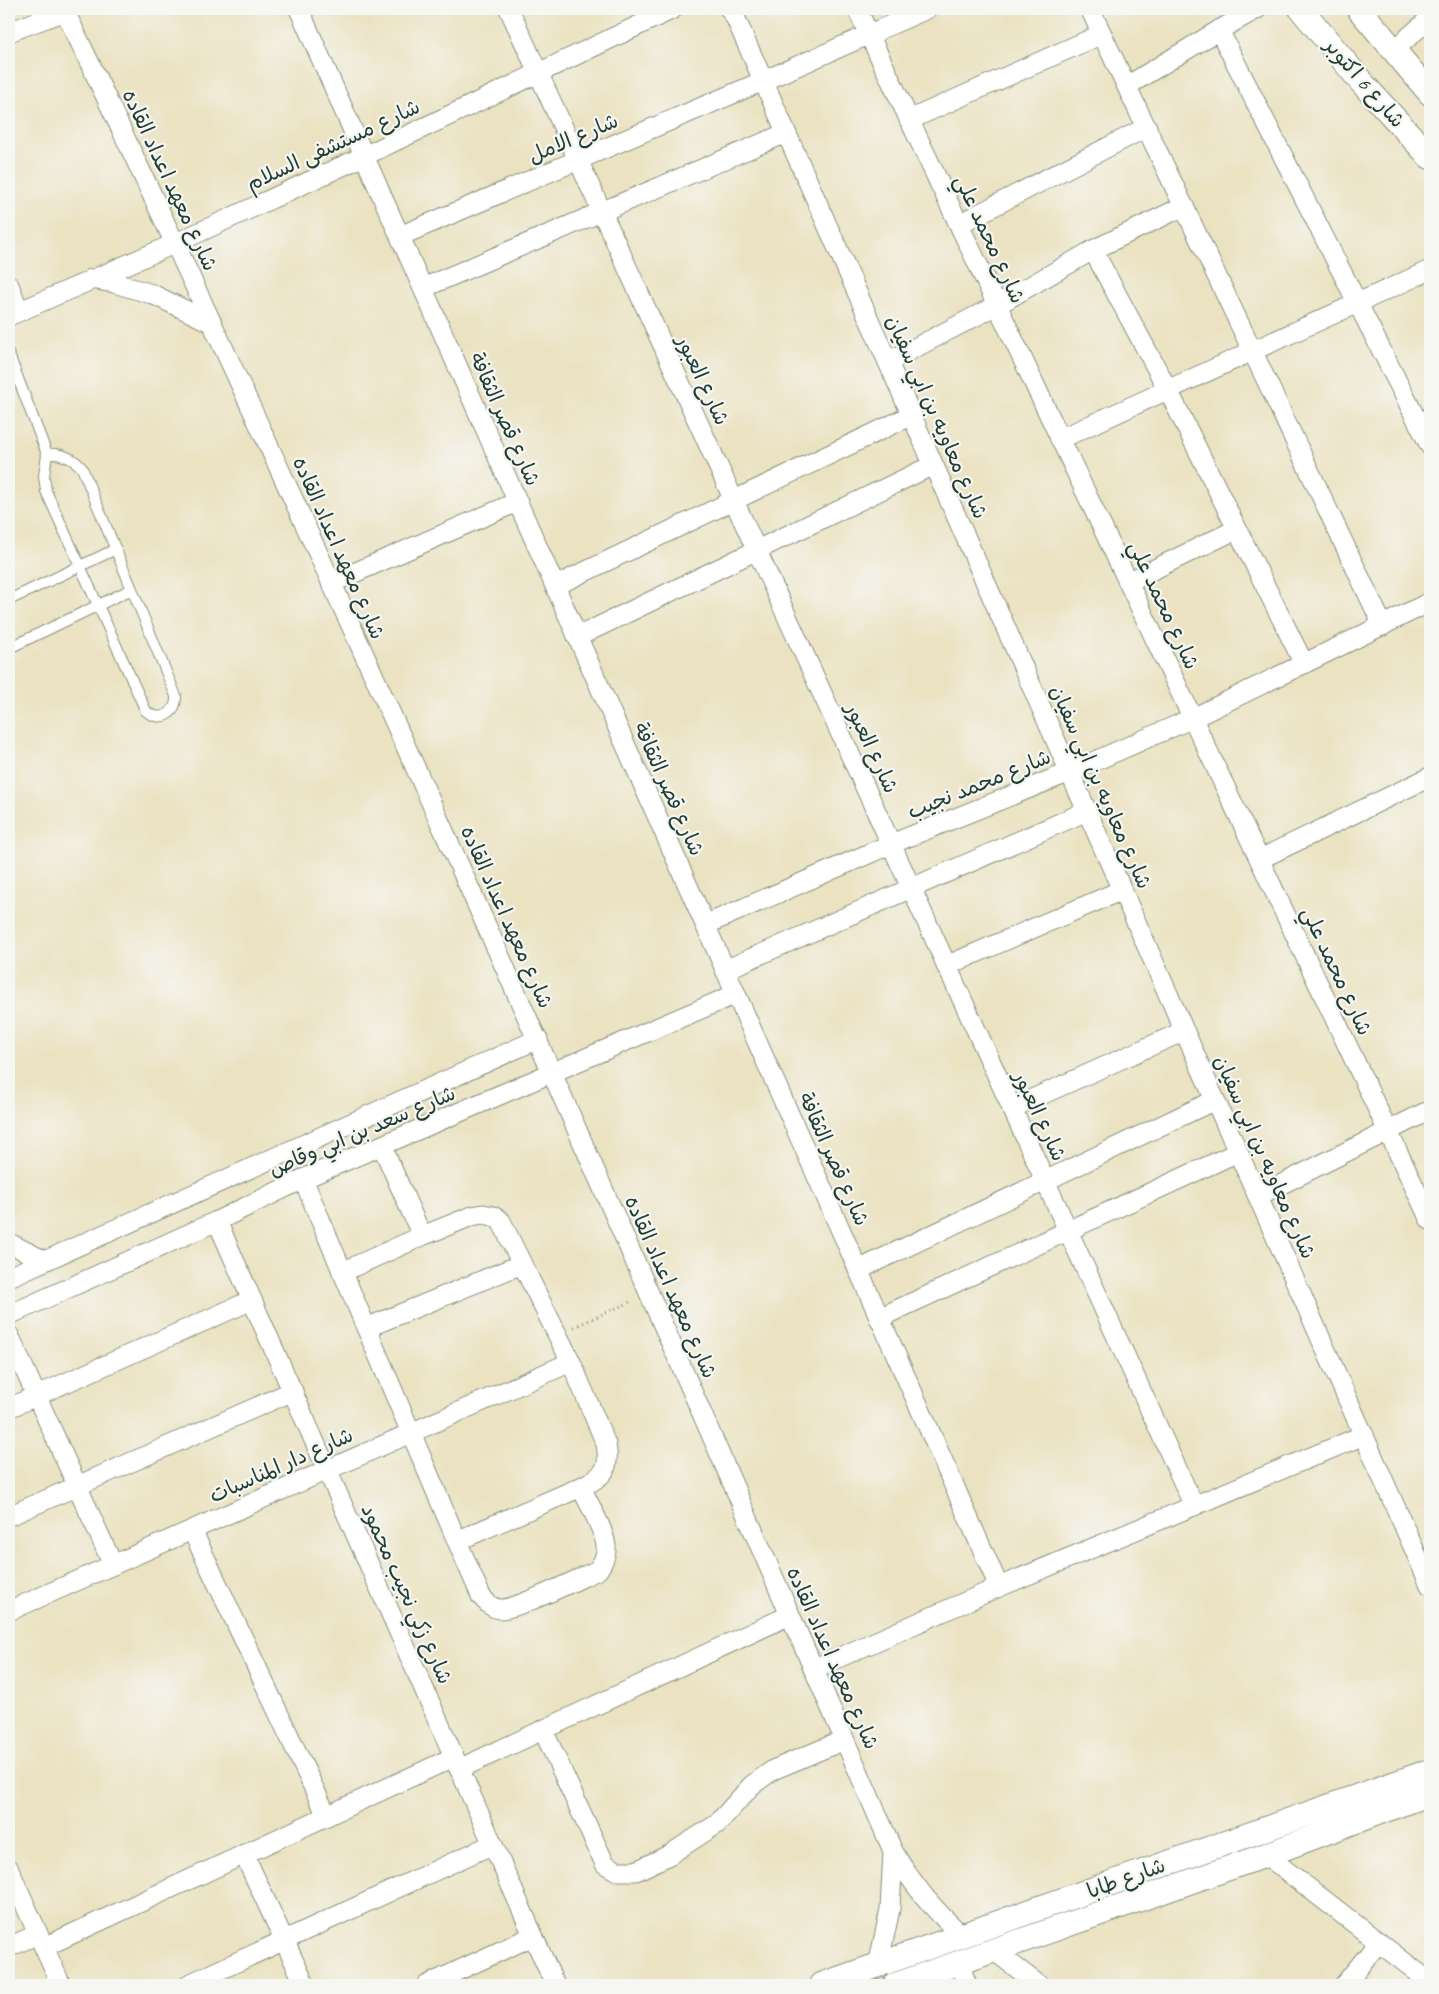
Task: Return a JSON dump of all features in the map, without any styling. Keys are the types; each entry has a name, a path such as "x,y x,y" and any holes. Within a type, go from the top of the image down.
{"street":[{"name":"شارع قصر الثقافة","path":"299,9 999,1587"},
{"name":"شارع العبور","path":"508,9 1194,1506"},
{"name":"شارع مستشفى السلام","path":"14,313 176,243 673,9"},
{"name":"شارع معاويه بن ابي سفيان","path":"729,9 735,17 1430,1585"},
{"name":"شارع محمد علي","path":"856,9 1430,1220"},
{"name":"شارع الامل","path":"400,236 927,9"},
{"path":"1090,9 1383,626"},
{"path":"1127,86 1257,9"},
{"name":"شارع 6 اكتوبر","path":"1301,9 1364,85 1430,157"},
{"name":"شارع 6 اكتوبر","path":"1359,9 1430,93"},
{"path":"9,32 64,10"},
{"name":"شارع معهد اعداد القاده","path":"64,10 176,243 538,1040 892,1851 923,1897 942,1918 963,1936"},
{"path":"1394,50 1430,18"},
{"path":"1219,30 1430,446"},
{"path":"908,120 1102,34"},
{"path":"959,224 1147,127"},
{"path":"423,288 786,133"},
{"path":"888,362 997,305 1094,250 1184,206"},
{"path":"1094,250 1168,390 1304,664"},
{"path":"1060,439 1430,270"},
{"path":"91,279 114,283 152,294 212,323"},
{"path":"9,285 14,313"},
{"path":"555,586 912,415"},
{"path":"577,637 933,464"},
{"path":"331,584 518,502"},
{"path":"1128,582 1237,529"},
{"name":"شارع محمد نجيب","path":"705,925 891,844 1070,772 1193,718 1430,602"},
{"path":"1260,859 1430,777"},
{"path":"725,970 1087,812"},
{"path":"946,966 1122,890"},
{"name":"شارع سعد بن ابي وقاص","path":"9,1315 217,1221 303,1179 736,994"},
{"path":"1012,1108 1184,1031"},
{"name":"شارع سعد بن ابي وقاص","path":"9,1277 538,1040"},
{"path":"858,1270 1215,1100"},
{"path":"1258,1196 1430,1110"},
{"path":"382,1146 422,1236"},
{"path":"879,1318 1238,1152"},
{"path":"303,1179 457,1541 481,1596 487,1603 494,1608 511,1608 598,1570 604,1561 607,1550 605,1538 581,1487"},
{"path":"342,1272 472,1216 482,1214 494,1216 501,1221 571,1362 606,1444 608,1458 605,1471 600,1477 581,1487 457,1541"},
{"name":"شارع زكي نجيب محمود","path":"217,1221 555,1985"},
{"path":"9,1243 45,1262"},
{"path":"366,1328 522,1264"},
{"path":"9,1408 252,1300"},
{"path":"9,1335 113,1565"},
{"name":"شارع دار المناسبات","path":"9,1611 571,1362"},
{"path":"9,1516 293,1391"},
{"path":"813,1669 999,1587 1364,1435"},
{"path":"192,1530 328,1816"},
{"path":"9,1947 41,1940 244,1854 328,1816 543,1730 790,1615"},
{"path":"543,1730 605,1864 617,1871 626,1872 636,1871 670,1855 717,1824 752,1785 774,1770 844,1740"},
{"name":"شارع طابا","path":"821,1985 1430,1771"},
{"name":"شارع طابا","path":"895,1985 1266,1855 1430,1793"},
{"path":"187,1985 493,1844"},
{"name":"شارع معهد اعداد القاده","path":"878,1966 890,1909 892,1851"},
{"path":"244,1854 305,1985"},
{"path":"1266,1855 1430,1982"},
{"path":"9,1869 61,1985"},
{"path":"427,1985 534,1936"},
{"path":"1344,1985 1379,1942"},
{"path":"993,1950 1039,1985"},
{"path":"959,1962 967,1985"}],"lane":[{"path":"9,355 47,454 44,476 46,491 146,710 155,716 167,715 175,707 176,696 82,468 66,456 47,454"},
{"path":"9,600 116,549"},
{"path":"9,648 132,589"}],"path":[{"path":"557,1334 650,1294"}]}
